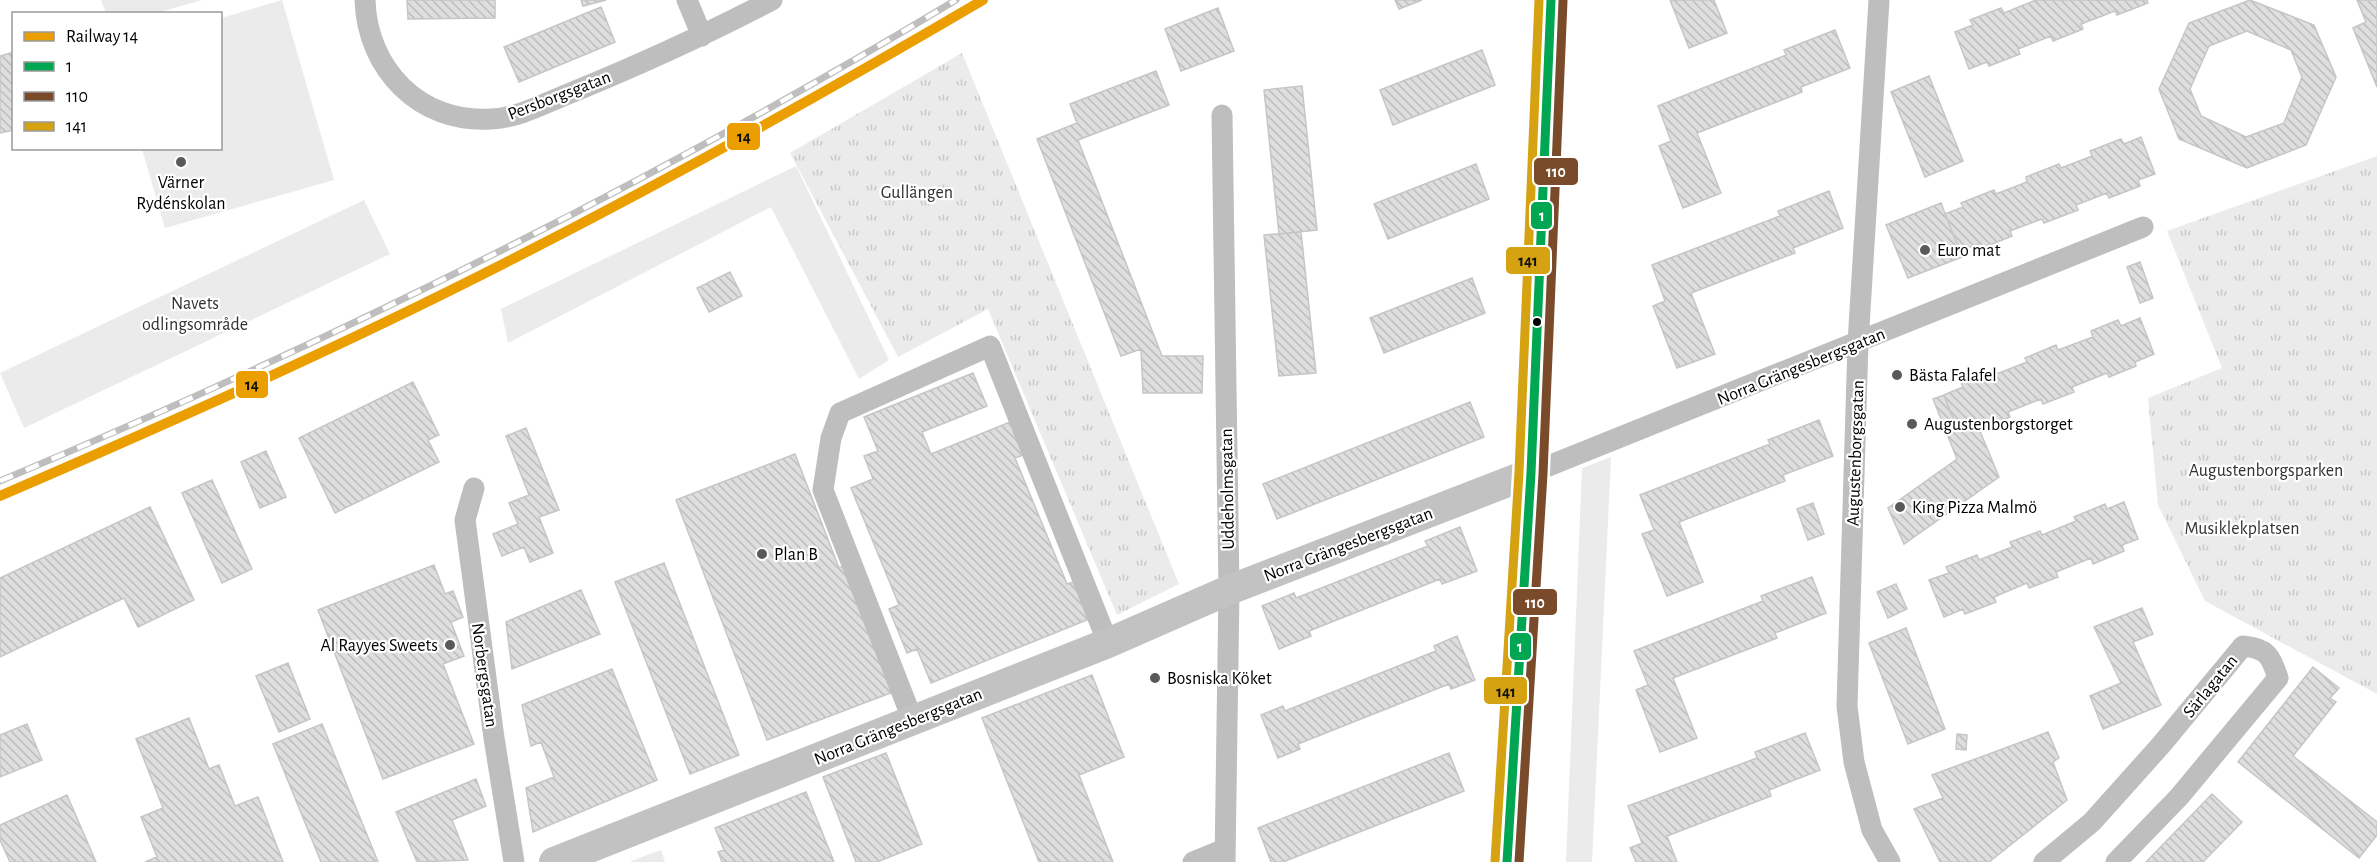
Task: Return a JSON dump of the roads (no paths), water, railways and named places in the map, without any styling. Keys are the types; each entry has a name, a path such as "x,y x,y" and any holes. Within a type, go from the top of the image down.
{"street":[{"name":"Persborgsgatan","path":"365,0 365,16 373,47 393,79 424,105 457,117 492,119 519,113 702,36 772,0"},
{"path":"687,0 702,36"},
{"path":"1507,862 1531,473 1551,0"},
{"name":"Augustenborgsgatan","path":"1879,0 1858,343 1846,706 1854,762 1872,830 1890,862"},
{"name":"Uddeholmsgatan","path":"1222,115 1229,590 1225,855"},
{"name":"Norra Grängesbergsgatan","path":"554,862 1108,643 1229,590 1531,473 2144,227"},
{"path":"913,721 823,490 831,438 840,413 990,346 1108,643"},
{"name":"Norbergsgatan","path":"474,488 465,520 494,738 514,862"},
{"name":"Särlagatan","path":"2044,862 2092,822 2161,745 2242,646 2258,647 2271,658 2278,678 2179,797 2116,862"},
{"path":"1193,862 1225,855"}],"railway":[{"path":"0,481 245,374 487,258 724,133 956,0"}],"rail line":[{"name":"14","path":"0,496 253,384 503,264 745,136 983,0"}],"place":[{"name":"Värner Rydénskolan","path":"181,162"},
{"name":"Euro mat","path":"1925,250"},
{"name":"Bästa Falafel","path":"1897,375"},
{"name":"Augustenborgstorget","path":"1912,424"},
{"name":"King Pizza Malmö","path":"1900,507"},
{"name":"Plan B","path":"762,554"},
{"name":"Al Rayyes Sweets","path":"450,645"},
{"name":"Bosniska Köket","path":"1155,678"}],"park label":[{"name":"Gullängen","path":"917,192"},
{"name":"Navets odlingsområde","path":"195,313"},
{"name":"Augustenborgsparken","path":"2266,470"},
{"name":"Musiklekplatsen","path":"2242,528"}]}
